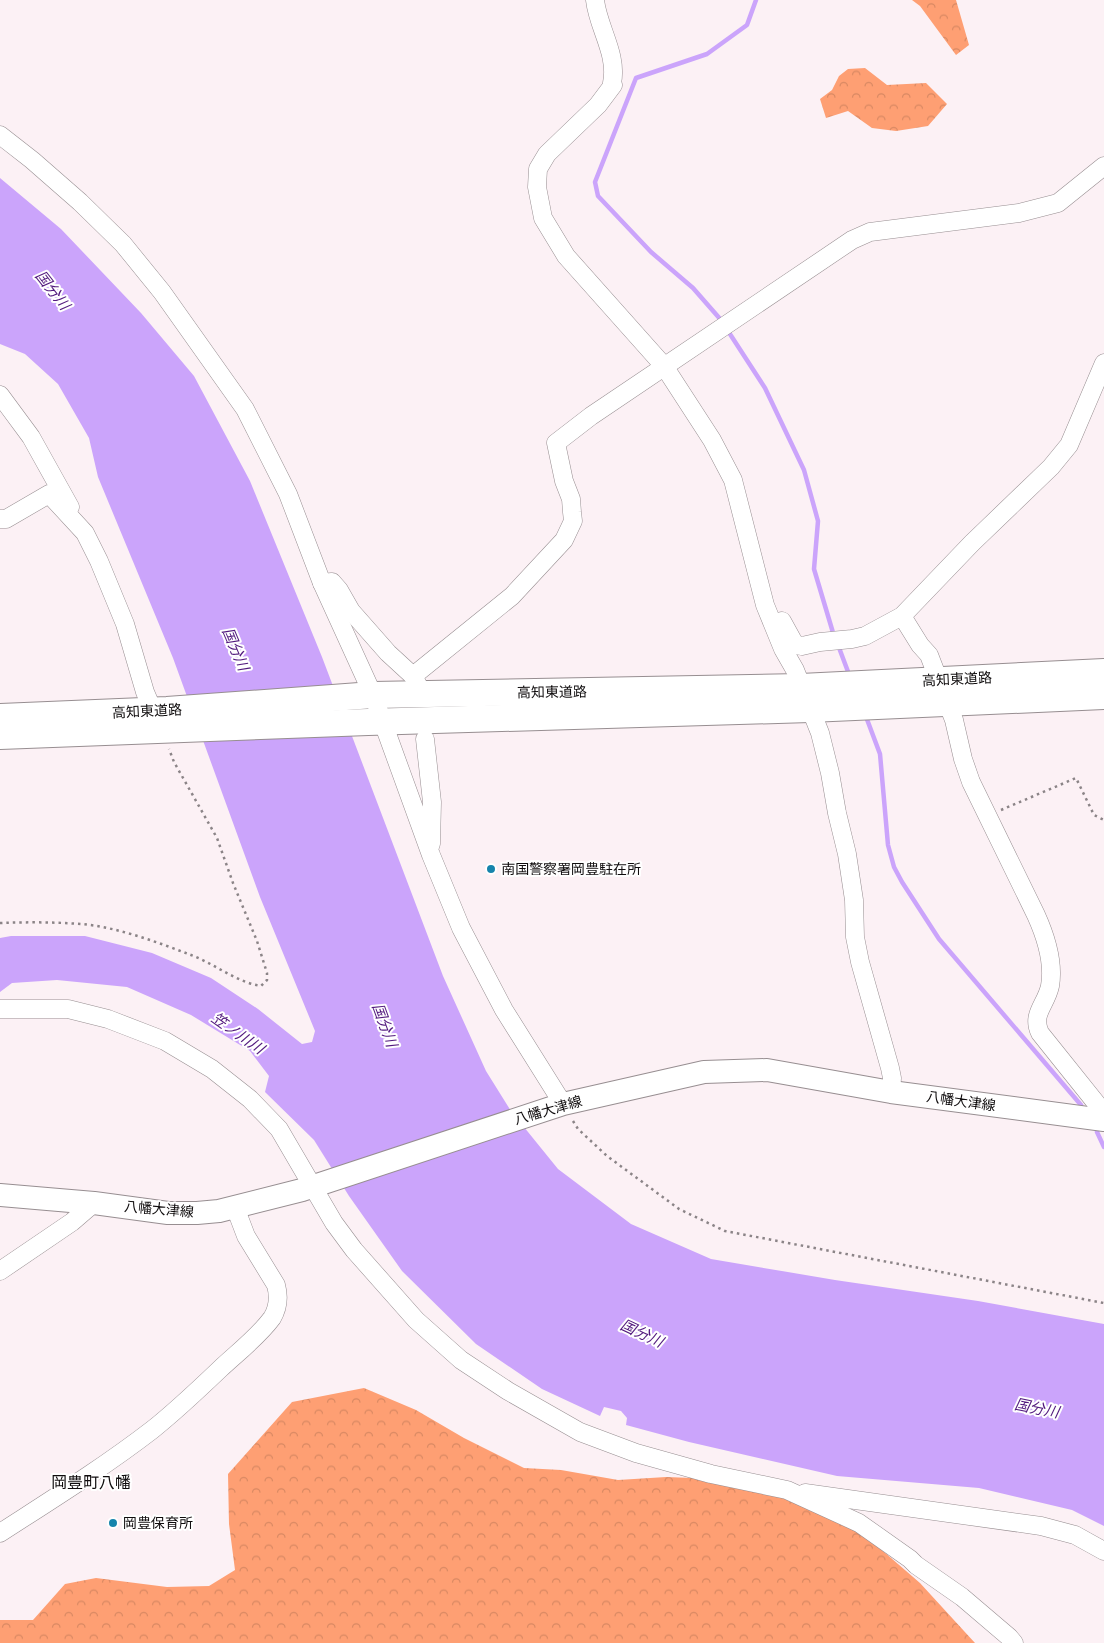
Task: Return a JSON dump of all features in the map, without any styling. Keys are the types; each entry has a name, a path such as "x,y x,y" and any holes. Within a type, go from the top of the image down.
{"highway":[{"name":"高知東道路","path":"0,717 375,721 943,691 1104,672"},
{"name":"高知東道路","path":"943,691 1104,696"},
{"name":"高知東道路","path":"0,736 163,720 366,696 805,698"}],"main road":[{"name":"八幡大津線","path":"0,1195 94,1203 168,1213 219,1211 314,1186 559,1106 704,1072 768,1070 891,1092 1104,1120"}],"street":[{"path":"595,0 610,52 614,72 613,85 598,106 547,154 538,169 537,187 543,218 566,256 664,366 712,440 733,480 765,604 820,733 837,814 848,854 854,900 857,947 890,1068 892,1078 891,1092"},
{"path":"0,135 32,160 123,244 162,292 245,409 288,494 375,721 461,928 504,1010 559,1106"},
{"path":"322,583 332,582 351,611 416,681 512,596 564,540 573,520 572,505 564,481 556,443 591,416 852,240 870,232 1019,213 1058,203 1104,166"},
{"path":"765,604 778,612 793,641 796,645 802,646 865,636 902,616 972,543 1051,467 1070,445 1104,362"},
{"path":"0,395 31,437 85,533 99,561 163,720"},
{"path":"31,437 49,494 85,533"},
{"path":"0,519 6,519 49,494"},
{"path":"902,616 920,645 929,655 954,720 968,774 1036,915 1047,943 1050,986 1048,995 1036,1019 1037,1027 1104,1113"},
{"path":"425,739 432,802 431,855"},
{"path":"0,1009 68,1009 108,1019 165,1040 212,1069 250,1099 279,1129 334,1223 354,1250 416,1320 461,1360 508,1391 580,1432 636,1453 711,1474 788,1490 1041,1526 1075,1535 1104,1551"},
{"path":"0,1271 72,1222 94,1203"},
{"path":"0,1533 151,1430 188,1399 255,1336 272,1317 279,1294 276,1285 246,1236 235,1207"},
{"path":"788,1490 859,1524 962,1597 1010,1637 1014,1643"}],"path":[{"path":"0,923 82,924 123,932 156,941 202,959 248,984 261,986 267,980 267,973 257,940 233,883 217,838 174,762 163,720"},
{"path":"988,816 1076,778 1094,815 1104,820"},
{"path":"559,1106 578,1129 606,1156 679,1209 725,1231 1104,1303"}],"green space":[{"path":"912,0 956,0 969,45 956,55 920,6"},
{"path":"865,68 887,85 926,83 947,104 928,126 896,131 872,128 848,111 826,118 820,99 832,90 839,76 848,69"},
{"path":"364,1388 416,1410 464,1438 524,1468 561,1470 618,1480 666,1477 719,1479 809,1501 836,1515 876,1545 920,1583 975,1643 0,1643 0,1620 33,1620 65,1584 96,1578 167,1587 209,1586 235,1570 229,1524 228,1474 292,1402"}],"water":[{"path":"0,178 61,229 141,313 194,376 250,481 322,657 443,976 486,1071 511,1111 558,1169 631,1224 711,1259 978,1301 1104,1324 1104,1526 1072,1510 979,1488 837,1476 689,1442 626,1425 627,1418 621,1411 604,1407 600,1416 542,1389 476,1344 402,1271 349,1196 314,1140 265,1092 269,1076 250,1051 191,1015 127,987 57,980 12,983 0,992 0,938 11,936 85,936 152,953 211,978 258,1009 302,1044 312,1042 315,1031 260,897 173,658 98,477 89,438 58,384 25,354 0,344"}],"waterway":[{"path":"721,320 693,288 651,252 598,196 595,182 636,78 707,54 747,25 756,0"},
{"path":"728,331 765,388 804,470 818,521 814,569 834,636"},
{"path":"838,645 850,677"},
{"path":"865,714 880,754 888,845 894,867 902,882 939,939 1081,1105"},
{"path":"1097,1132 1104,1147"}],"place":[{"name":"南国警察署岡豊駐在所","path":"491,869"},
{"name":"岡豊保育所","path":"113,1523"}],"district":[{"name":"岡豊町八幡","path":"91,1482"}],"water label":[{"name":"国分川","path":"53,290"},
{"name":"国分川","path":"236,649"},
{"name":"国分川","path":"385,1025"},
{"name":"笠ノ川川","path":"238,1033"},
{"name":"国分川","path":"642,1333"},
{"name":"国分川","path":"1037,1408"}]}
